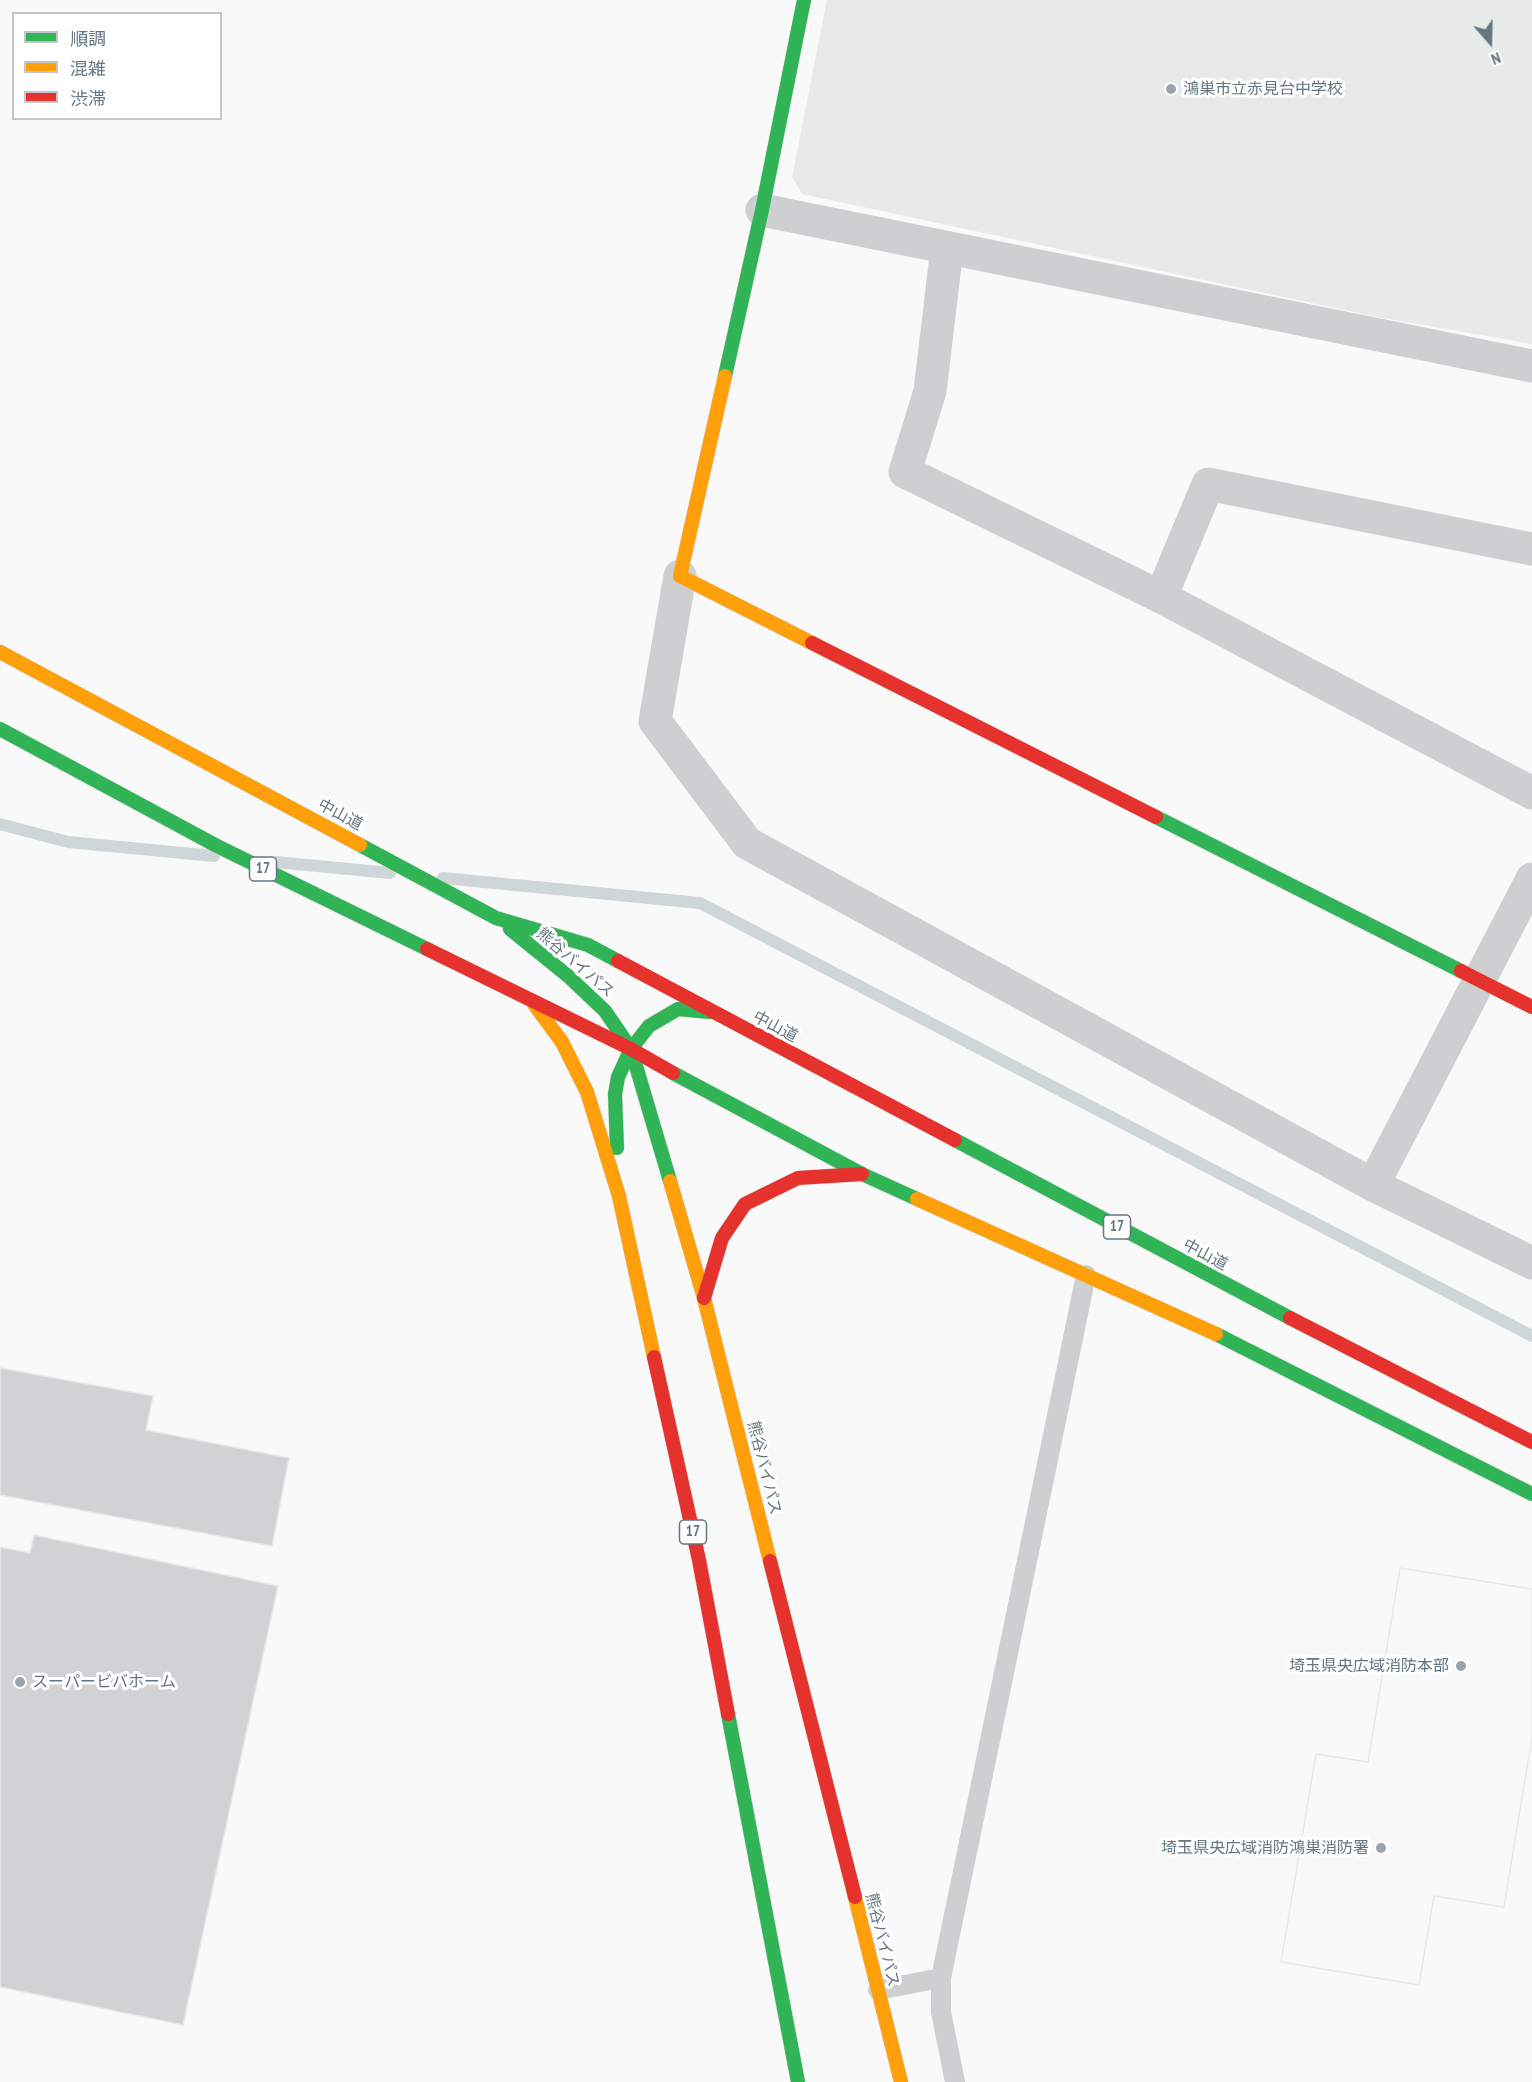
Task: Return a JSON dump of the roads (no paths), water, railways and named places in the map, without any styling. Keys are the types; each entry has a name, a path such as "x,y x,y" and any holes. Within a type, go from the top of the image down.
{"main road":[{"path":"804,0 762,210 680,576 1532,1007"},
{"name":"中山道","path":"0,652 496,918 588,945 1251,1298 1532,1442"},
{"name":"17","path":"0,729 217,846 631,1049 735,1108 862,1174 1226,1338 1532,1494"},
{"name":"熊谷バイパス","path":"496,918 568,976 605,1011 631,1049 659,1136 704,1298 901,2082"},
{"name":"17","path":"531,1000 562,1042 587,1092 619,1196 699,1560 798,2082"},
{"path":"619,1196 615,1094 618,1077 631,1049 649,1026 678,1010 712,1012"},
{"path":"704,1298 722,1238 745,1204 798,1178 862,1174"}],"street":[{"path":"762,210 1532,366"},
{"path":"946,248 930,391 905,471 1161,597 1532,793"},
{"path":"1161,597 1208,484 1532,549"},
{"path":"680,576 655,721 747,843 1373,1185 1532,1263"},
{"path":"1373,1185 1532,879"}],"lane":[{"path":"955,2082 941,2012 941,1978 1086,1275"},
{"path":"878,1990 941,1978"}],"waterway":[{"path":"0,824 68,842 214,856"},
{"path":"276,862 390,873"},
{"path":"443,878 700,903 1532,1336"}],"place":[{"name":"鴻巣市立赤見台中学校","path":"1171,89"},
{"name":"埼玉県央広域消防本部","path":"1461,1666"},
{"name":"スーパービバホーム","path":"20,1682"},
{"name":"埼玉県央広域消防鴻巣消防署","path":"1381,1848"}]}
